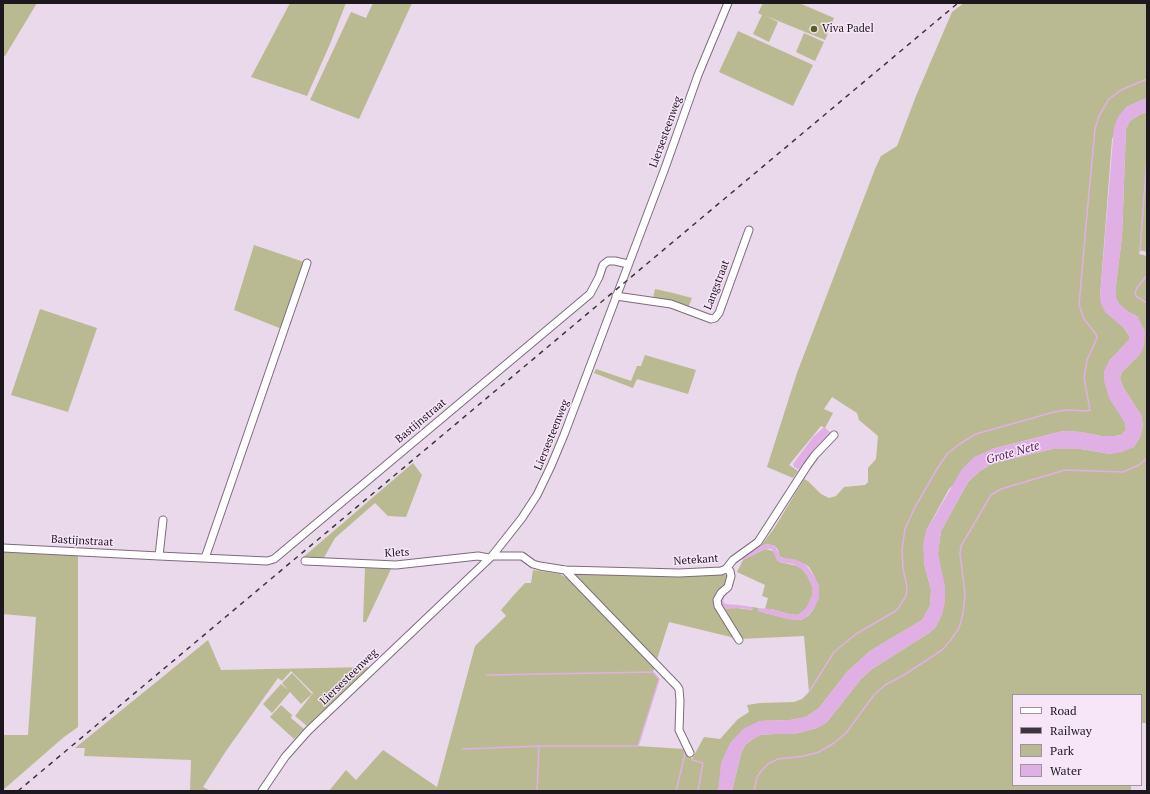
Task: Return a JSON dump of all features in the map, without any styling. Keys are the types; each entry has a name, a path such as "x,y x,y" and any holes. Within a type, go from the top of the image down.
{"street":[{"name":"Liersesteenweg","path":"262,791 285,757 308,731 490,557 522,518 545,481 560,446 698,75 728,3"},
{"name":"Langstraat","path":"616,296 670,304 711,319 715,318 719,313 749,230"},
{"name":"Bastijnstraat","path":"3,548 267,561 274,559 590,294 599,277 603,265 608,261 628,264"},
{"path":"205,558 307,263"},
{"name":"Netekant","path":"490,557 522,556 533,564 565,570 679,573 721,571 733,560 758,542 807,466 834,435"},
{"path":"159,556 163,520"},
{"name":"Klets","path":"305,561 396,565 478,556 490,557"},
{"path":"726,568 730,571 732,576 728,587 721,593 717,600 718,606 739,640"},
{"path":"565,570 679,689 679,730 690,753"}],"green space":[{"path":"3,3 37,3 5,56 3,56"},
{"path":"290,3 346,3 307,96 251,77"},
{"path":"373,3 412,3 359,119 310,100 351,12 366,18"},
{"name":"Viva Padel","path":"763,3 799,3 834,18 825,40 766,16 778,22 769,42 753,34 762,15 758,13"},
{"path":"964,3 1147,3 1147,98 1126,107 1112,139 1100,297 1129,336 1129,340 1109,361 1120,413 1125,423 1126,430 1121,435 1115,436 1101,436 1081,432 1063,431 992,449 949,489 926,531 924,563 931,590 930,606 922,620 870,651 847,672 819,708 806,717 790,720 759,721 719,786 718,791 329,791 346,770 356,780 383,750 437,787 475,646 506,616 501,610 525,583 531,583 533,570 560,574 565,577 578,573 728,575 721,606 752,610 753,607 758,608 758,611 788,619 801,620 808,616 814,609 815,577 809,567 805,564 780,557 775,546 768,544 761,546 775,527 804,479 821,494 829,498 836,496 844,487 865,485 868,482 868,468 876,459 878,436 859,420 857,413 832,397 824,409 833,413 825,428 821,426 789,465 798,471 793,478 767,467 797,373 875,169 881,156 897,146 916,96 952,12","holes":["669,622 739,639 804,636 809,692 802,699 794,702 747,705 749,712 738,719 720,739 704,737 692,759 684,749 638,746 659,679 653,672"]},
{"path":"738,31 813,65 793,106 719,72"},
{"name":"Viva Padel","path":"804,33 824,42 815,61 796,52"},
{"path":"1147,112 1147,252 1140,250 1139,254 1147,256 1147,723 1142,723 1142,694 1012,694 1012,786 1131,786 1131,791 732,791 741,754 745,745 760,735 794,734 817,728 827,722 861,679 872,669 936,627 938,553 941,531 968,482 980,471 991,464 1052,449 1081,449 1110,454 1134,447 1140,437 1143,426 1141,415 1123,387 1120,378 1122,372 1140,354 1138,317 1127,311 1119,304 1116,298 1116,285 1122,236 1126,129 1130,121"},
{"path":"254,245 304,262 282,329 234,310"},
{"path":"655,289 692,298 688,308 653,298"},
{"path":"40,309 97,328 68,412 11,395"},
{"path":"645,355 696,370 688,394 637,379 633,388 594,373 596,369 631,381 637,366 641,366"},
{"path":"413,463 422,475 406,517 388,516 375,503 335,538 322,561 301,559"},
{"path":"765,549 773,551 779,562 798,566 808,577 812,586 812,596 807,608 798,615 765,609 768,598 762,596 765,585 737,572 743,560"},
{"path":"3,552 78,556 78,727 64,737 3,790 3,735 28,735 36,617 3,614"},
{"path":"365,568 391,569 366,622 363,622"},
{"path":"208,640 221,670 369,667 307,726 295,716 313,693 291,671 282,681 278,678 226,751 203,787 211,791 190,791 191,760 84,756 85,748 75,748"},
{"path":"292,673 312,694 301,704 290,692 272,713 263,704 281,684 288,690 282,683"},
{"path":"281,705 292,715 291,718 304,729 294,739 270,717"}],"water":[{"name":"Grote Nete","path":"1147,98 1147,112 1130,121 1126,129 1122,236 1116,285 1116,298 1119,304 1127,311 1138,317 1145,332 1144,346 1140,354 1122,372 1120,378 1123,387 1141,415 1143,426 1140,437 1134,447 1122,452 1110,454 1081,449 1052,449 991,464 980,471 968,482 941,531 938,553 945,586 945,602 942,615 936,627 872,669 861,679 827,722 817,728 794,734 760,735 745,745 741,754 732,791 718,791 721,763 730,743 743,729 759,721 790,720 806,717 819,708 847,672 870,651 922,620 930,606 931,590 924,563 923,544 926,531 962,469 974,457 992,449 1063,431 1081,432 1101,436 1115,436 1121,435 1126,430 1125,423 1109,398 1104,381 1104,371 1109,361 1129,340 1129,336 1127,331 1105,312 1101,304 1100,297 1114,127 1118,117 1126,107"},
{"path":"824,427 831,433 799,470 794,467 793,464 813,437"},
{"path":"768,544 775,546 781,558 794,559 805,564 819,585 819,598 814,609 804,619 788,619 758,611 758,608 771,609 798,615 806,608 812,596 812,586 803,570 793,564 777,561 771,549 765,549 743,560 741,559 744,555"},
{"path":"725,592 727,594 723,601 725,604 753,607 753,610 741,608 727,609 722,607 720,599"}],"waterway":[{"path":"809,692 834,652 856,634 897,610 906,596 907,587 903,568 902,549 905,529 915,507 947,454 976,434 1054,412 1068,410 1090,410 1084,378 1087,360 1097,338 1096,334 1084,319 1079,305 1095,129 1099,116 1109,99 1121,90 1147,79"},
{"path":"1140,251 1147,156"},
{"path":"1147,275 1135,293 1136,296 1147,303"},
{"path":"754,791 757,777 768,764 778,759 804,756 819,752 834,743 846,733 874,695 885,685 904,675 942,650 950,641 959,628 963,614 965,594 960,554 961,546 991,495 1001,489 1065,470 1123,472 1139,465 1147,458"},
{"path":"463,749 539,746 638,746 659,679 653,672 487,675"},
{"path":"537,791 539,746"},
{"path":"676,791 685,754 684,749"},
{"path":"692,760 703,763 698,791"}],"railway":[{"path":"18,791 958,3"}],"place":[{"name":"Viva Padel","path":"814,29"}]}
